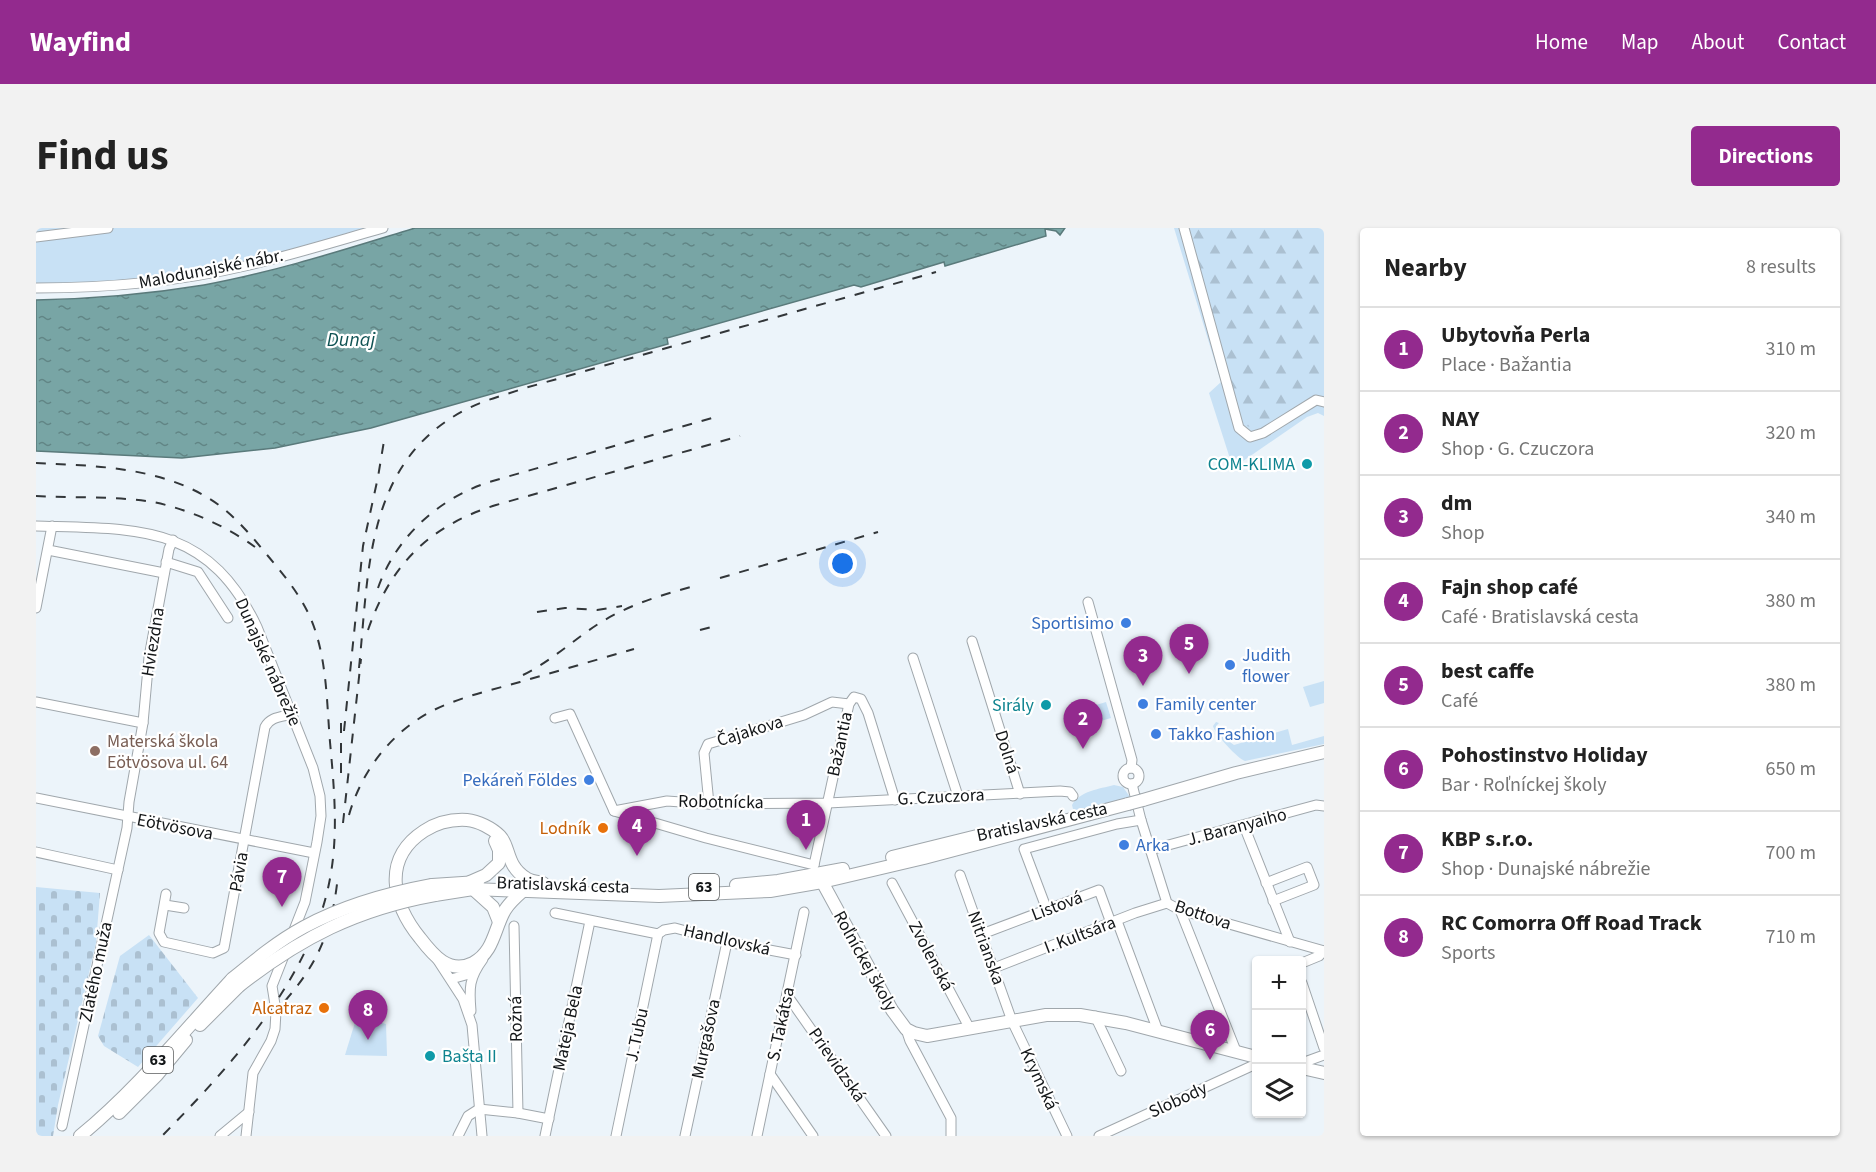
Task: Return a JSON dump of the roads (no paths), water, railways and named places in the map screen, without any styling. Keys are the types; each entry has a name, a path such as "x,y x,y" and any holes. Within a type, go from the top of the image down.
{"main road":[{"name":"Bratislavská cesta","path":"80,1136 106,1115 235,982 279,943 323,918 378,898 472,885 543,883 623,888 704,887 778,881 1128,804 1324,746"},
{"name":"Bratislavská cesta","path":"1236,773 1324,752"},
{"path":"524,890 506,908 488,951 468,970 435,958 414,931 400,908 396,880 399,860 413,839 441,822 472,821 501,837 509,860 526,878 543,883"},
{"path":"489,829 498,850 499,862 472,885 494,907 499,922"},
{"name":"Bratislavská cesta","path":"472,885 617,896 702,895 770,891 818,874"},
{"name":"Roľníckej školy","path":"818,874 892,1010 906,1029 914,1033 927,1036 1062,1014 1095,1016 1252,1056"},
{"name":"Bratislavská cesta","path":"93,1136 134,1099 235,982"},
{"path":"1306,1069 1324,1073"}],"street":[{"path":"36,237 108,228"},
{"name":"Malodunajské nábr.","path":"36,288 99,287 212,272 266,260 383,228"},
{"path":"1185,228 1239,428 1250,437 1263,433 1316,400 1324,402"},
{"name":"Dunajské nábrežie","path":"36,526 124,530 173,540 205,558 236,589 257,627 313,768 320,796 320,826 307,896 272,986 276,1011 275,1029 253,1073 246,1136"},
{"path":"36,608 52,526"},
{"name":"Hviezdna","path":"128,817 143,723 149,657 166,562 173,540"},
{"path":"48,550 164,573"},
{"path":"166,562 198,572 228,618"},
{"name":"Bottova","path":"1088,602 1132,760 1131,768 1125,771 1123,777 1126,783 1132,784 1167,903 1180,910 1324,951"},
{"name":"Dolná","path":"972,641 1020,794"},
{"path":"913,658 958,796"},
{"name":"Bažantia","path":"818,874 828,803 851,699 856,697 861,699 868,714 895,800"},
{"path":"36,702 143,723"},
{"name":"Čajakova","path":"709,804 704,753 708,744 804,715 831,702 849,704"},
{"name":"Pávia","path":"166,894 159,933 164,942 213,953 222,950 225,945 265,727 267,722 274,718 292,714"},
{"path":"555,718 570,714 614,811 818,874"},
{"name":"G. Czuczora","path":"828,803 1054,791 1070,792 1073,796"},
{"name":"Eötvösova","path":"36,798 314,853"},
{"name":"Robotnícka","path":"614,811 667,801 709,804 828,803"},
{"name":"J. Baranyaiho","path":"1150,850 1316,805 1324,806"},
{"name":"Zlatého muža","path":"62,1126 128,817"},
{"path":"1047,910 1024,849 1141,820"},
{"path":"1244,825 1290,942"},
{"path":"36,852 118,870"},
{"path":"1266,883 1307,867 1314,885 1273,901"},
{"name":"Nitrianska","path":"960,875 1012,1021"},
{"name":"Zvolenská","path":"892,883 970,1029"},
{"name":"Listová","path":"982,934 1099,890 1114,922"},
{"name":"I. Kultsára","path":"994,968 1167,903"},
{"path":"165,905 184,908"},
{"path":"1180,910 1236,1051"},
{"name":"S. Takátsa","path":"757,1136 804,912"},
{"name":"Handlovská","path":"555,913 658,934 675,928 727,942 796,955"},
{"name":"Mateja Bela","path":"545,1136 590,921"},
{"path":"1114,922 1158,1031"},
{"name":"Rožná","path":"514,926 518,1113"},
{"name":"J. Tubu","path":"616,1136 658,934"},
{"name":"Murgašova","path":"685,1136 727,942"},
{"path":"1306,961 1319,956 1324,951"},
{"path":"435,958 463,999 472,1025"},
{"path":"451,979 468,970 482,1136"},
{"name":"Prievidzská","path":"788,995 886,1136"},
{"path":"1306,995 1324,1048"},
{"path":"1095,1016 1121,1071"},
{"name":"Krymská","path":"1012,1021 1067,1136"},
{"path":"906,1029 910,1041 951,1118 951,1136"},
{"path":"1306,1062 1324,1055"},
{"name":"Slobody","path":"1099,1136 1252,1066"},
{"path":"770,1074 813,1136"},
{"path":"458,1136 468,1116 479,1109 549,1119"},
{"path":"220,1136 249,1112"}],"water":[{"name":"Dunaj","path":"415,228 1065,228 1060,235 1056,231 1045,229 1046,236 945,266 944,262 861,287 854,285 667,338 668,344 371,428 275,448 182,458 36,451 36,300 120,296 231,280 284,267"}],"railway":[{"path":"359,668 366,594 378,522 390,489 408,459 432,432 465,410 487,400 936,272"},
{"path":"378,588 396,552 421,522 470,489 719,416"},
{"path":"344,731 363,546 385,435"},
{"path":"368,630 377,607 401,567 432,536 451,524 496,505 740,436"},
{"path":"36,463 134,471 158,477 203,495 236,520 283,574 308,612 320,646 327,701 335,813 333,858 324,904 303,956 269,1012 229,1064 162,1136"},
{"path":"36,496 124,499 166,505 206,519 255,547"},
{"path":"720,578 878,532"},
{"path":"523,675 614,615 649,600 698,585"},
{"path":"537,612 565,608 597,610 622,606"},
{"path":"700,630 715,626"},
{"path":"349,815 355,797 373,764 398,735 428,713 473,695 634,649"},
{"path":"343,823 361,659"},
{"path":"341,723 341,774"},
{"path":"285,1001 306,974 321,947 331,918 337,884"}],"place":[{"name":"COM-KLIMA","path":"1307,464"},
{"name":"Sportisimo","path":"1126,623"},
{"name":"Judith flower","path":"1230,665"},
{"name":"best caffe","path":"1189,674"},
{"name":"dm","path":"1143,686"},
{"name":"Family center","path":"1143,704"},
{"name":"Sirály","path":"1046,705"},
{"name":"Takko Fashion","path":"1156,734"},
{"name":"NAY","path":"1083,749"},
{"name":"Materská škola Eötvösova ul. 64","path":"95,751"},
{"name":"Pekáreň Földes","path":"589,780"},
{"name":"Lodník","path":"603,828"},
{"name":"Arka","path":"1124,845"},
{"name":"Ubytovňa Perla","path":"806,850"},
{"name":"Fajn shop café","path":"637,856"},
{"name":"KBP s.r.o.","path":"282,907"},
{"name":"Alcatraz","path":"324,1008"},
{"name":"RC Comorra Off Road Track","path":"368,1040"},
{"name":"Bašta II","path":"430,1056"},
{"name":"Pohostinstvo Holiday","path":"1210,1060"}]}
